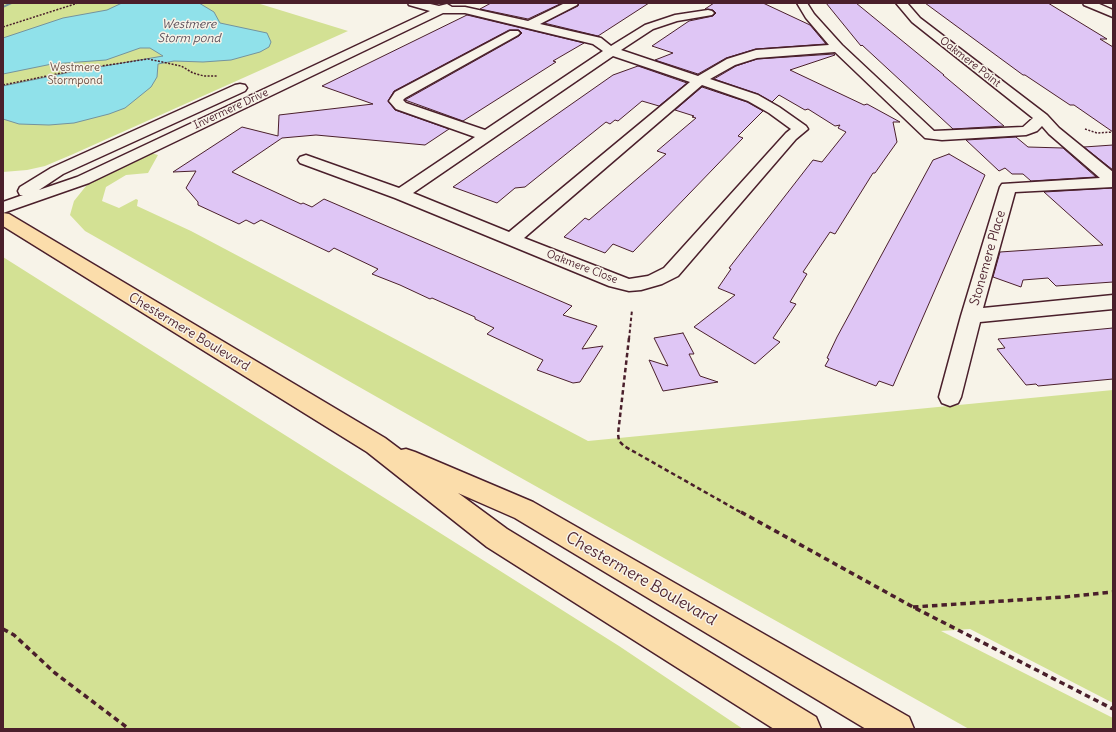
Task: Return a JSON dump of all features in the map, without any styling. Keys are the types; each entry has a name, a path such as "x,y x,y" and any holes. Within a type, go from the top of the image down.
{"main road":[{"name":"Chestermere Boulevard","path":"3,218 376,445 496,538 804,729"},
{"name":"Chestermere Boulevard","path":"376,445 524,510 897,729"}],"street":[{"name":"Invermere Drive","path":"322,52 427,5 455,3"},
{"path":"529,31 573,3"},
{"path":"802,3 810,16 838,48 930,135 942,136 1026,131 1032,128 1042,118"},
{"name":"Oakmere Point","path":"901,3 916,20 1042,118"},
{"path":"1088,3 1113,14"},
{"path":"1106,3 1113,14"},
{"name":"Invermere Drive","path":"3,207 83,180 427,5"},
{"name":"Oakmere Close","path":"427,5 450,17 514,34 529,31"},
{"name":"Oakmere Close","path":"306,160 401,194 616,282 630,285 655,280 671,272 791,136 801,129 774,110 752,98 611,51 597,42 529,31 465,10 427,5"},
{"path":"401,194 611,51 649,27 675,18 708,13"},
{"path":"488,136 401,106 396,101 400,95 514,34"},
{"path":"511,240 700,80 731,62 756,54 838,48"},
{"name":"Oakmere Close","path":"588,52 611,51"},
{"name":"Invermere Drive","path":"3,207 57,171 251,84"},
{"name":"Stonemere Place","path":"1042,118 1054,131 1113,181"},
{"name":"Stonemere Place","path":"1113,181 1008,187 971,316 1113,302"},
{"path":"950,397 971,316"}],"path":[{"path":"3,28 78,3"},
{"path":"3,85 81,69 148,59 166,61 181,66 193,73 204,76 222,76"},
{"path":"1083,128 1097,133 1113,132"},
{"path":"632,310 618,434 619,441 624,446 913,608 1113,710"},
{"path":"913,608 1113,592"},
{"path":"3,629 14,635 55,672 129,729"}],"green space":[{"name":"Westmere Stormpond","path":"3,3 257,3 348,31 45,166 27,170 3,172"},
{"path":"151,153 158,155 148,173 126,175 106,187 102,201 119,208 136,199 138,200 137,206 191,231 588,441 1113,390 1113,703 970,629 941,631 1113,718 1113,729 969,729 398,409 85,231 70,215 74,201 86,186"},
{"path":"3,257 619,646 743,729 3,729"}],"water":[{"name":"Westmere Storm pond","path":"122,3 199,3 214,12 220,23 267,33 271,42 269,47 260,52 231,60 203,62 174,61 158,64 157,77 151,87 125,108 109,114 74,123 49,125 19,124 3,119 3,86 76,71 163,56 150,48 140,48 106,60 52,64 3,74 3,38 63,18 107,10"}],"building":[{"path":"491,3 562,3 528,19 480,9"},
{"path":"579,3 649,3 598,36 544,23 578,6"},
{"path":"714,3 763,3 810,25 826,44 756,49 726,58 698,74 655,60 673,53 652,46 689,21 713,16 716,13 713,10 705,9"},
{"path":"826,3 856,3 1004,126 953,129 862,45 861,46"},
{"path":"925,3 1048,3 1107,39 1100,39 1113,47 1113,132 1074,105 1070,105 1023,75"},
{"path":"467,15 584,43 553,61 556,62 463,121 405,100 519,36 522,33 519,30 509,30 394,91 388,101 395,110 449,129 425,145 316,135 282,138 232,172 301,204 303,203 312,207 324,199 572,306 563,315 597,326 582,349 603,346 580,382 573,383 537,370 543,360 487,334 494,328 475,319 475,317 372,274 378,269 334,248 329,252 261,220 254,224 246,220 239,224 198,205 198,202 186,188 196,171 173,172 242,127 278,136 279,115 373,104 322,86"},
{"path":"835,55 790,70 864,105 867,104 900,122 893,122 897,142 875,173 873,173 835,234 830,232 803,272 807,274 790,302 796,304 773,338 780,342 755,364 694,327 735,295 718,288 731,269 729,268 813,160 822,162 846,132 838,128 840,125 835,126 808,109 805,110 779,95 772,102 758,94 714,79 736,66 757,59"},
{"path":"638,66 687,83 659,106 642,101 618,121 615,120 610,124 606,122 525,187 515,188 497,203 453,187 613,75"},
{"path":"702,87 747,102 763,111 738,136 743,138 633,252 613,244 605,253 564,237 585,218 589,220 666,154 657,151 696,118 675,110"},
{"path":"1016,137 1028,147 1063,148 1096,177 1031,181 1023,174 1012,174 1005,168 999,171 966,140"},
{"path":"1113,145 1113,170 1084,147"},
{"path":"949,154 985,175 893,386 879,381 876,386 825,366 829,359 827,358 837,337 933,160"},
{"path":"1113,188 1113,282 1056,286 1048,278 1023,280 1021,287 993,277 1000,252 1103,245 1044,192"},
{"path":"1113,328 1113,379 1038,386 1036,384 1026,385 997,349 1005,348 998,339"},
{"path":"683,333 694,354 689,354 700,376 718,382 663,391 649,360 668,366 654,338"}],"waterway":[{"path":"3,7 12,3"}]}
